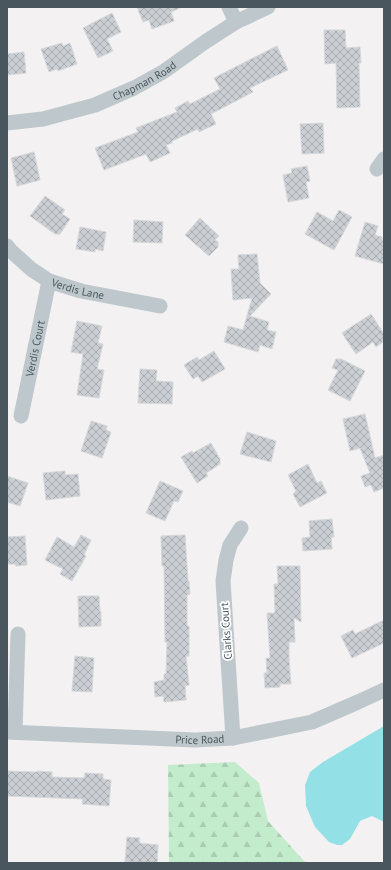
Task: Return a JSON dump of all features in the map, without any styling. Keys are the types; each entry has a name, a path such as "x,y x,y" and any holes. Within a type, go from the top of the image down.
{"street":[{"path":"229,7 236,22"},
{"name":"Chapman Road","path":"7,123 44,119 95,105 134,88 163,72 236,22 268,7"},
{"name":"Verdis Lane","path":"7,246 31,269 49,281 81,291 160,306"},
{"name":"Verdis Court","path":"21,416 49,281"},
{"name":"Clarks Court","path":"233,738 223,581 230,545 241,528"},
{"path":"11,732 18,634"},
{"name":"Price Road","path":"11,732 195,740 233,738 312,722 384,690"}],"green space":[{"path":"235,762 259,783 268,821 304,861 308,863 169,863 168,765"}],"water":[{"path":"384,726 384,822 372,816 360,821 350,839 342,845 329,842 315,827 306,806 305,785 310,772 323,762"}],"building":[{"path":"137,7 180,8 171,12 174,21 152,29 149,20 143,22"},
{"path":"112,13 121,32 107,39 113,51 98,58 83,28"},
{"path":"324,30 345,30 346,48 360,47 360,107 337,108 336,63 325,64"},
{"path":"62,43 63,46 70,43 77,64 58,71 57,69 49,72 41,49"},
{"path":"277,46 288,70 250,88 253,92 211,114 216,124 199,132 198,129 172,141 172,143 166,145 170,153 150,162 146,154 104,170 95,148 138,132 136,128 177,112 175,108 188,101 190,104 220,89 214,78"},
{"path":"24,52 26,73 7,75 7,54"},
{"path":"323,123 324,153 302,154 300,124"},
{"path":"34,152 40,180 17,186 11,158"},
{"path":"307,166 310,181 306,182 309,198 288,202 283,175 292,173 291,169"},
{"path":"45,196 65,210 62,214 70,219 60,234 55,234 30,216"},
{"path":"339,210 352,217 334,250 305,234 317,212 333,221"},
{"path":"200,218 219,236 215,240 218,242 218,247 209,256 185,235"},
{"path":"134,220 163,222 162,243 133,242"},
{"path":"365,222 378,226 375,235 382,237 382,240 384,241 384,264 355,256"},
{"path":"80,227 106,232 103,251 95,249 95,252 76,249"},
{"path":"257,254 260,283 271,294 250,316 269,322 267,330 276,332 272,349 260,345 258,352 224,342 228,326 243,330 252,298 233,300 231,269 239,269 238,255"},
{"path":"371,314 384,334 384,341 376,347 373,342 356,354 342,333"},
{"path":"77,321 102,326 98,343 103,344 97,369 104,370 99,398 77,395 83,354 71,352"},
{"path":"214,351 225,369 202,382 198,376 193,379 184,365 197,357 199,360"},
{"path":"336,359 341,359 365,371 350,401 328,390 338,370 332,368"},
{"path":"140,369 157,370 156,381 173,382 172,404 138,403"},
{"path":"365,414 375,458 384,455 384,488 374,492 371,485 365,487 361,476 370,473 360,448 350,451 343,419"},
{"path":"91,421 107,426 106,430 111,432 102,458 81,451"},
{"path":"247,432 276,441 271,462 240,454"},
{"path":"211,443 220,459 220,464 206,473 208,476 197,483 181,457 192,451 193,453"},
{"path":"308,464 317,483 321,481 327,493 300,507 293,494 296,491 288,475"},
{"path":"65,471 65,475 78,474 80,496 46,500 43,473"},
{"path":"7,476 28,483 20,506 7,502"},
{"path":"160,481 183,491 178,502 174,501 165,521 146,513"},
{"path":"332,519 334,537 331,537 332,549 303,551 302,538 310,537 309,521"},
{"path":"81,535 91,540 84,555 86,556 72,581 60,574 63,569 45,560 57,537 74,547"},
{"path":"185,535 190,594 187,595 189,656 186,656 189,685 185,686 186,700 164,702 163,696 155,697 154,682 164,680 164,674 166,674 167,642 165,642 164,566 162,566 161,536"},
{"path":"25,536 27,565 16,566 15,564 7,564 7,537"},
{"path":"277,566 300,566 301,622 294,618 295,642 289,642 291,684 280,684 280,687 265,688 264,673 267,673 266,658 270,658 267,613 275,613 274,584 278,584"},
{"path":"78,596 99,596 101,626 79,627"},
{"path":"384,620 384,643 352,658 341,636 353,630 355,634"},
{"path":"75,656 94,658 92,692 72,691"},
{"path":"7,771 52,772 52,777 84,778 85,773 103,774 103,779 111,780 109,806 82,804 83,799 7,796"},
{"path":"127,837 140,838 139,843 158,845 157,863 125,862"}]}
